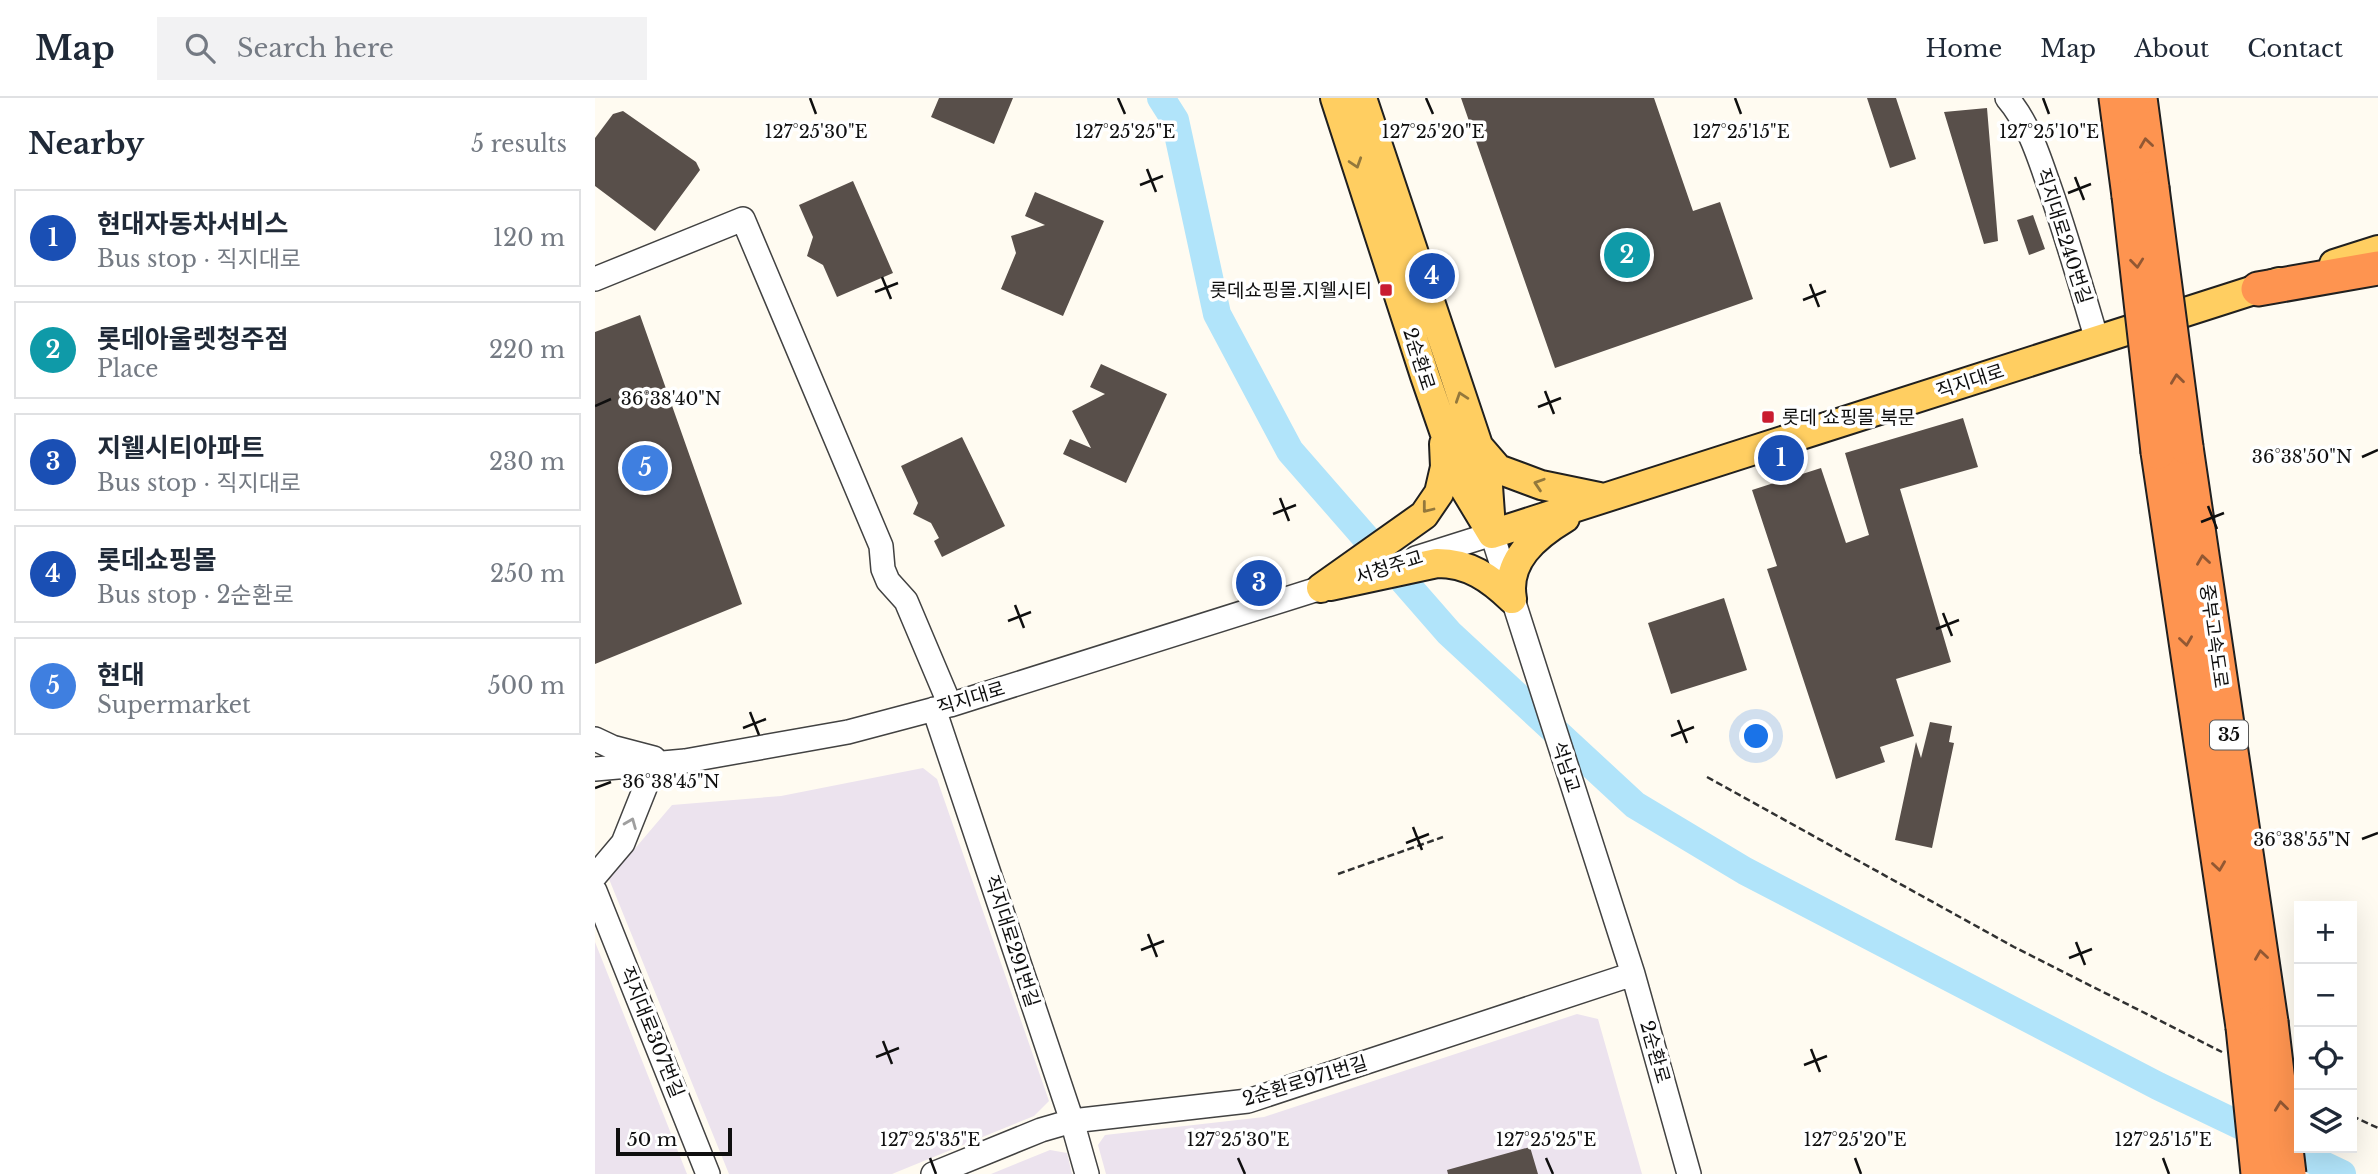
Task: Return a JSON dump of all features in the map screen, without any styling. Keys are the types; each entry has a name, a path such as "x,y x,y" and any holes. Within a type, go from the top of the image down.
{"highway":[{"name":"중부고속도로","path":"2116,98 2141,192"},
{"name":"중부고속도로","path":"2140,98 2141,192 2249,1035 2258,1174"},
{"path":"2258,289 2378,268"},
{"name":"중부고속도로","path":"2249,1035 2289,1174"}],"main road":[{"name":"2순환로","path":"1335,98 1463,486 1492,534"},
{"name":"2순환로","path":"1362,98 1487,472 1492,534"},
{"name":"직지대로","path":"1492,534 2378,250"},
{"path":"1332,585 1358,561 1424,514 1439,493 1445,467 1444,431"},
{"path":"1478,447 1498,468 1519,477 1566,492 1605,498"},
{"path":"1513,601 1510,587 1512,570 1527,550 1558,523 1605,498"},
{"path":"1332,585 1440,557 1470,568 1497,584 1513,601"}],"street":[{"name":"직지대로240번길","path":"2007,98 2018,110 2037,150 2097,340"},
{"name":"직지대로291번길","path":"595,279 743,219 881,546 883,569 888,580 907,601 1087,1174"},
{"name":"직지대로","path":"1440,557 1492,534"},
{"name":"2순환로","path":"1492,534 1513,601"},
{"name":"직지대로","path":"595,769 685,761 848,732 942,707 1332,585"},
{"name":"석남교","path":"1513,601 1619,931"},
{"path":"595,739 649,757 685,761"},
{"path":"595,876 623,843 655,763"},
{"name":"직지대로307번길","path":"595,891 708,1174"},
{"name":"2순환로","path":"1619,931 1689,1174"},
{"name":"2순환로971번길","path":"933,1174 1041,1130 1072,1121 1248,1101 1633,974"}],"path":[{"path":"1707,777 2014,947 2249,1035"},
{"path":"1338,874 1443,837"},
{"path":"2357,1118 2378,1128"}],"shaded area":[{"path":"923,768 937,779 1049,1101 1034,1116 892,1174 729,1174 609,879 672,805 781,796"},
{"path":"595,942 687,1174 595,1174"},
{"path":"1577,1014 1598,1019 1642,1174 1106,1174 1098,1145 1105,1135 1264,1117"},
{"path":"1050,1150 1067,1153 1072,1174 991,1174"}],"building":[{"path":"939,98 1013,98 994,144 931,117"},
{"path":"1461,98 1654,98 1693,211 1720,202 1753,299 1555,368"},
{"path":"1867,98 1896,98 1916,159 1890,168"},
{"path":"1987,108 1998,241 1984,244 1944,112"},
{"path":"623,111 696,162 700,170 655,231 595,186 595,138 613,114"},
{"path":"853,181 893,273 837,297 823,265 807,256 813,237 799,205"},
{"path":"1035,192 1104,221 1063,316 1001,289 1016,253 1011,236 1045,225 1025,216"},
{"path":"2033,215 2045,249 2029,255 2017,220"},
{"path":"640,315 742,604 595,664 595,332"},
{"path":"1101,364 1167,394 1126,483 1063,454 1070,439 1091,448 1072,411 1105,394 1090,387"},
{"path":"1963,418 1978,467 1900,489 1951,662 1896,679 1914,736 1880,747 1885,762 1836,779 1767,569 1777,566 1752,490 1821,468 1846,543 1869,535 1845,453"},
{"path":"962,437 1005,526 942,557 934,541 939,538 931,523 913,514 918,503 901,466"},
{"path":"1724,598 1747,670 1671,694 1648,623"},
{"path":"1930,722 1952,726 1949,742 1954,743 1932,848 1895,840 1916,742 1921,758"},
{"path":"1530,1147 1538,1174 1448,1174 1447,1170"}],"waterway":[{"path":"1161,98 1175,120 1217,314 1290,451 1449,633 1635,805 1745,871 2158,1086 2342,1174"}],"place":[{"name":"롯데아울렛청주점","path":"1627,255"},
{"name":"롯데쇼핑몰","path":"1432,276"},
{"name":"롯데쇼핑몰.지웰시티","path":"1386,290"},
{"name":"롯데 쇼핑몰 북문","path":"1768,417"},
{"name":"현대자동차서비스","path":"1781,458"},
{"name":"현대","path":"645,468"},
{"name":"지웰시티아파트","path":"1259,583"}]}
